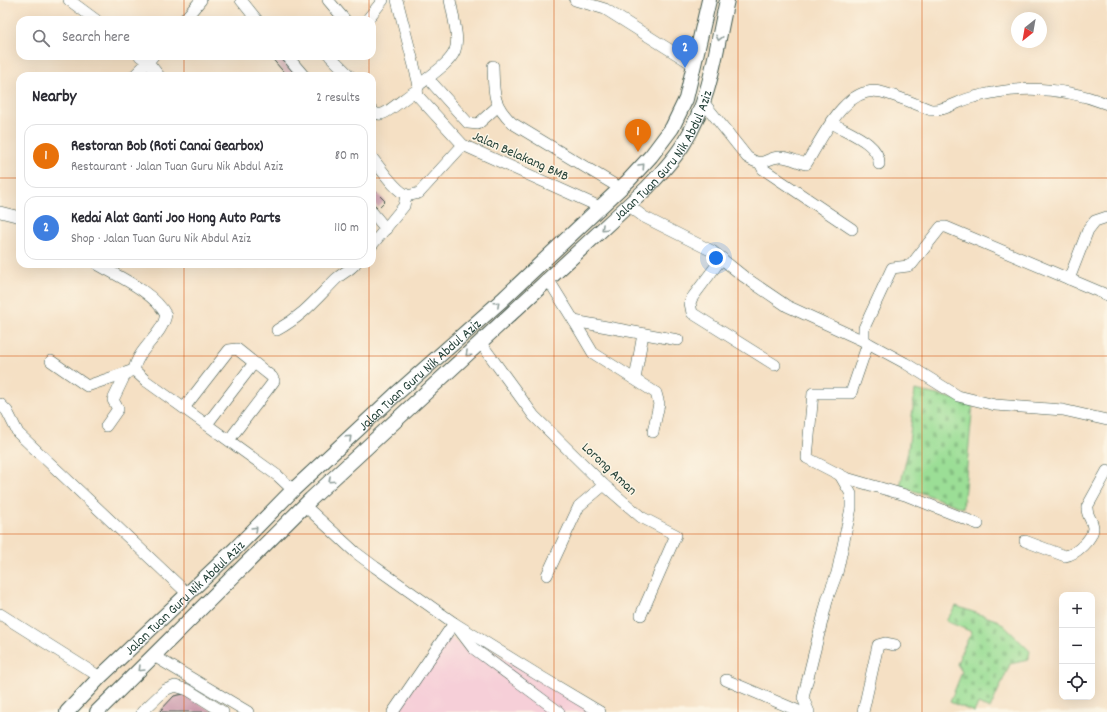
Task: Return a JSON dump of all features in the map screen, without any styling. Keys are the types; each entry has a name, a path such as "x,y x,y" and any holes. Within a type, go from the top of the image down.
{"main road":[{"name":"Jalan Tuan Guru Nik Abdul Aziz","path":"67,712 104,673 188,594 294,490 395,395 502,300 620,188 651,156 672,128 686,99 709,0"},
{"name":"Jalan Tuan Guru Nik Abdul Aziz","path":"97,712 304,505 647,188 684,144 696,123 704,103 727,0"},
{"path":"395,395 402,395 408,398 409,407"},
{"path":"104,673 127,682"}],"street":[{"path":"69,0 91,16"},
{"path":"188,16 202,0"},
{"path":"241,0 254,16"},
{"path":"328,0 342,16"},
{"path":"370,16 383,0"},
{"name":"Jalan Belakang BMB","path":"397,0 418,88 418,96 462,145 600,207"},
{"path":"376,112 380,114 386,113 450,61 456,51 458,38 450,0"},
{"path":"575,0 605,9 694,65"},
{"path":"137,72 146,60"},
{"path":"148,60 156,72"},
{"path":"290,60 301,72"},
{"path":"334,60 346,72"},
{"path":"492,66 495,99 501,112 512,123 620,188"},
{"path":"433,84 468,123 478,124 498,106"},
{"path":"704,103 747,157 756,163 780,156 806,164 832,123 850,99 870,92 881,92 931,110 940,110 975,96 1022,89 1044,88 1094,99 1107,104"},
{"path":"832,123 871,146 877,152 879,164"},
{"path":"376,163 394,185 406,195 419,193 462,145"},
{"path":"760,163 763,169 852,228"},
{"path":"376,240 404,206 406,195"},
{"path":"628,205 644,217 712,251 787,306 866,342 905,362 958,396 994,405 1063,410 1107,420"},
{"path":"0,212 16,216"},
{"path":"376,217 386,229"},
{"path":"1069,279 1088,230 1094,221 1107,217"},
{"path":"978,524 905,495 840,475 807,458 813,393 851,394 866,342 864,328 892,268 912,264 941,227 946,227 1107,294"},
{"path":"722,258 692,298 690,303 692,313 775,365"},
{"path":"103,268 152,298 161,306 166,315 165,323 139,358 113,400 118,410 106,426"},
{"path":"277,330 293,321 309,308 337,278 352,268"},
{"path":"548,279 593,353 635,379 658,396 659,404 653,432"},
{"path":"574,321 678,340"},
{"path":"635,379 643,334"},
{"name":"Lorong Aman","path":"480,342 534,416 604,485 641,517 676,536 641,615"},
{"path":"184,408 231,349 237,349 272,377 274,381 229,440"},
{"path":"51,361 87,386 130,372 146,381 207,424 278,476 294,490"},
{"path":"207,424 254,363"},
{"path":"0,404 7,410 18,433 188,594"},
{"path":"1025,542 1065,556 1075,552 1092,533 1093,526 1087,513 1087,507 1107,471"},
{"path":"809,712 803,698 828,597 836,573 851,508 851,494 840,475"},
{"path":"548,575 580,506 604,485"},
{"path":"304,505 355,552 454,623 538,676 600,712"},
{"path":"0,614 104,673"},
{"path":"393,712 454,623"},
{"path":"454,623 472,648 559,712"},
{"path":"863,712 878,645 885,643 895,645"},
{"path":"154,656 248,712"},
{"path":"726,680 801,712"},
{"path":"142,712 165,690 175,686 188,690 223,712"}],"shaded area":[{"path":"448,636 468,651 476,641 594,712 397,712"}],"green space":[{"path":"915,390 973,403 963,508 925,494 900,487 908,451"},
{"path":"956,606 999,621 1030,651 1028,660 1010,664 990,709 978,704 974,712 950,702 962,672 957,664 964,646 972,632 946,621"}],"building":[{"path":"273,60 283,60 293,72 284,72"},
{"path":"376,192 385,201 378,208 376,206"},
{"path":"184,694 214,712 159,712 174,696"}],"place":[{"name":"Kedai Alat Ganti Joo Hong Auto Parts","path":"685,68"},
{"name":"Restoran Bob (Roti Canai Gearbox)","path":"638,152"}]}
